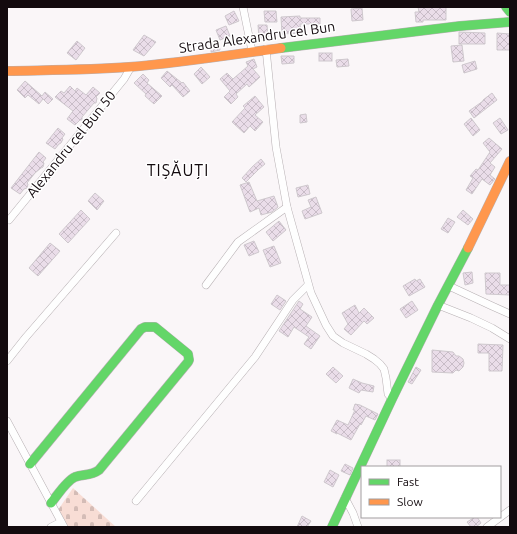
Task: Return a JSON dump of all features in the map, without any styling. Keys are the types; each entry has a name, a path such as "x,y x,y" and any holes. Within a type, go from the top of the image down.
{"street":[{"path":"243,7 252,51"},
{"path":"506,7 510,12"},
{"name":"Strada Alexandru cel Bun","path":"7,71 131,67 210,58 266,49 460,26 510,22"},
{"path":"266,49 276,147 287,207 308,285 322,318 333,336 370,356 384,369 388,394 392,400"},
{"name":"Alexandru cel Bun 50","path":"9,220 124,79 131,67"},
{"path":"332,527 438,305 467,252 510,162"},
{"path":"206,285 238,242 287,207"},
{"path":"7,361 26,336 116,233"},
{"path":"136,501 255,357 293,300 308,285"},
{"path":"449,286 510,314"},
{"path":"438,305 471,318 510,339"},
{"path":"30,464 141,329 145,327 155,327 188,354 188,362 99,470 91,475 74,477 51,503"},
{"path":"7,421 62,524 51,527"},
{"path":"345,498 358,527"},
{"path":"501,517 510,510"},
{"path":"487,527 499,518"}],"green space":[{"path":"73,488 116,527 65,527 58,510"}],"building":[{"path":"418,7 446,7 446,20 423,20 423,22 416,22 415,12 419,12"},
{"path":"362,8 363,20 352,21 351,9"},
{"path":"234,11 239,21 229,25 225,16"},
{"path":"264,11 276,11 277,22 265,22"},
{"path":"300,16 300,18 320,18 320,24 300,24 301,33 282,34 281,17"},
{"path":"258,25 267,25 268,37 259,38"},
{"path":"226,26 230,36 220,40 216,30"},
{"path":"459,32 485,33 485,44 459,44"},
{"path":"497,33 510,34 510,50 497,50"},
{"path":"144,35 156,42 144,56 133,50"},
{"path":"77,41 85,48 76,60 67,53"},
{"path":"219,42 220,50 211,52 211,43"},
{"path":"462,45 464,61 453,62 451,46"},
{"path":"319,53 332,53 332,61 319,61"},
{"path":"281,56 294,56 294,63 282,64"},
{"path":"254,59 257,67 253,69 260,77 249,87 247,84 236,94 238,97 231,104 224,97 230,91 220,79 227,73 233,79 248,66 246,62"},
{"path":"348,59 349,66 337,67 336,60"},
{"path":"475,61 477,69 464,73 462,65"},
{"path":"201,67 210,77 202,84 194,74"},
{"path":"167,71 182,83 183,82 190,91 183,97 172,85 170,87 161,78"},
{"path":"143,74 149,80 147,83 162,96 154,104 134,83"},
{"path":"25,81 42,96 45,92 53,99 48,104 43,99 39,104 28,95 25,98 17,90"},
{"path":"70,86 75,91 77,88 86,95 93,87 100,93 96,97 96,103 94,103 82,117 82,120 75,125 67,119 73,111 55,97 61,91 64,93"},
{"path":"492,93 497,100 474,118 469,111"},
{"path":"255,96 264,107 255,115 263,122 255,131 250,126 244,133 232,122 245,108 243,106"},
{"path":"306,114 307,122 300,123 300,115"},
{"path":"471,118 480,130 473,136 464,124"},
{"path":"500,118 508,130 501,134 493,123"},
{"path":"58,128 65,134 61,143 55,149 46,143"},
{"path":"489,138 502,149 490,163 495,167 490,175 495,179 490,185 482,179 472,194 466,190 473,178 470,176 476,169 478,170 490,152 483,143"},
{"path":"39,152 46,158 43,162 43,167 35,173 27,183 27,188 20,194 11,188"},
{"path":"261,159 265,164 246,182 242,178"},
{"path":"249,182 257,201 274,196 278,207 272,212 261,215 259,208 250,212 240,185"},
{"path":"308,185 310,194 298,197 296,188"},
{"path":"95,193 104,201 97,210 88,201"},
{"path":"316,197 322,213 305,219 302,211 311,207 308,200"},
{"path":"81,210 90,219 68,243 59,234"},
{"path":"463,210 473,219 468,225 457,217"},
{"path":"448,218 455,222 448,233 441,229"},
{"path":"279,221 286,230 273,241 266,232"},
{"path":"254,241 259,252 249,256 244,245"},
{"path":"50,243 60,251 38,276 29,268"},
{"path":"274,246 281,263 270,267 263,250"},
{"path":"472,272 473,283 465,285 463,273"},
{"path":"485,273 500,273 500,285 510,285 510,295 486,294"},
{"path":"415,279 416,281 420,279 425,287 409,296 403,286"},
{"path":"277,295 286,301 280,310 271,304"},
{"path":"299,301 303,304 300,309 312,317 306,326 320,336 311,349 304,344 309,337 294,327 288,337 279,331"},
{"path":"412,301 418,310 406,318 400,309"},
{"path":"355,305 359,313 364,308 374,318 367,324 364,321 351,335 344,329 348,324 342,313"},
{"path":"478,344 503,345 502,371 489,371 489,353 478,353"},
{"path":"432,350 453,352 456,356 463,359 463,367 459,371 456,370 453,373 432,372"},
{"path":"333,367 343,376 336,383 326,374"},
{"path":"416,367 421,370 412,384 408,382"},
{"path":"353,379 374,386 373,392 361,390 359,393 349,388"},
{"path":"355,404 378,414 375,420 366,416 351,440 331,431 337,420 348,425 355,410 353,410"},
{"path":"387,460 400,460 400,466 387,466"},
{"path":"345,464 353,468 350,475 341,471"},
{"path":"330,470 339,475 333,487 324,482"},
{"path":"302,516 311,521 307,527 297,527"},
{"path":"473,518 478,518 481,523 476,527 471,527 467,522"}],"traffic: fast":[{"path":"506,7 510,12"},
{"path":"281,48 460,26 510,22"},
{"path":"332,527 392,399 468,248"},
{"path":"30,464 141,329 145,327 155,327 188,354 188,362 99,470 72,479 65,485 51,503"}],"traffic: slow":[{"path":"7,71 129,67 281,48"},
{"path":"468,248 510,161"}],"district":[{"name":"TIȘĂUȚI","path":"178,170"}]}
